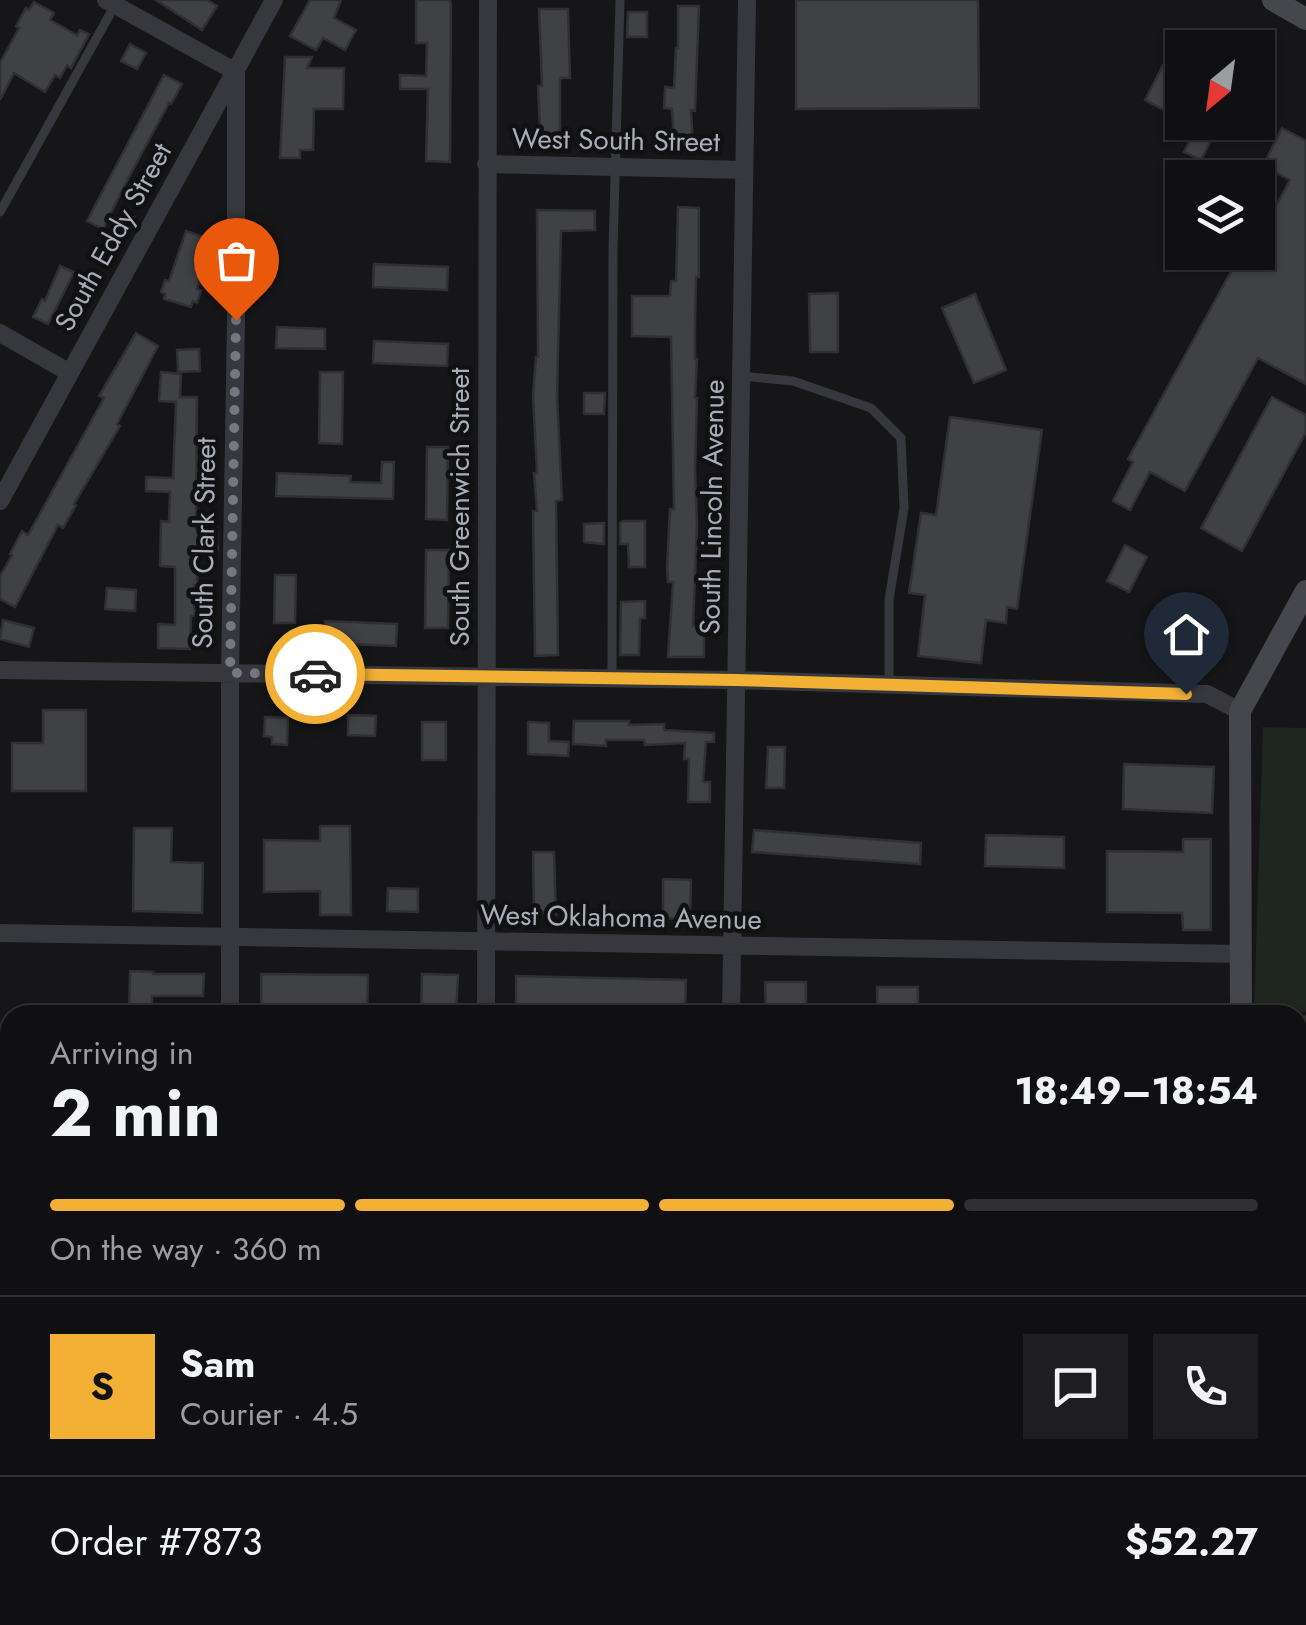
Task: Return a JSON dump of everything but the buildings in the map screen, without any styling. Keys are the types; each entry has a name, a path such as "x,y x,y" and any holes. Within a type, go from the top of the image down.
{"street":[{"name":"South Eddy Street","path":"0,501 274,0"},
{"name":"South Greenwich Street","path":"486,1005 488,0"},
{"name":"South Lincoln Avenue","path":"731,1005 747,0"},
{"path":"1273,0 1306,19"},
{"path":"113,2 236,72"},
{"name":"South Clark Street","path":"230,1005 236,72"},
{"name":"West South Street","path":"486,164 744,170"},
{"path":"0,333 70,372"},
{"path":"1240,1005 1240,711 1306,591"},
{"path":"0,670 736,680 1207,694 1240,711"},
{"name":"West Oklahoma Avenue","path":"0,933 1242,954"}],"lane":[{"path":"612,678 613,249 620,0"},
{"path":"0,212 113,2"},
{"path":"742,376 793,382 872,408 901,438 904,508 889,600 889,684"}],"shaded area":[{"path":"1263,727 1306,728 1306,1005 1254,1005"}],"way so far":[{"path":"236,320 230,673 315,674"}],"route":[{"path":"315,674 736,680 1186,694"}]}
